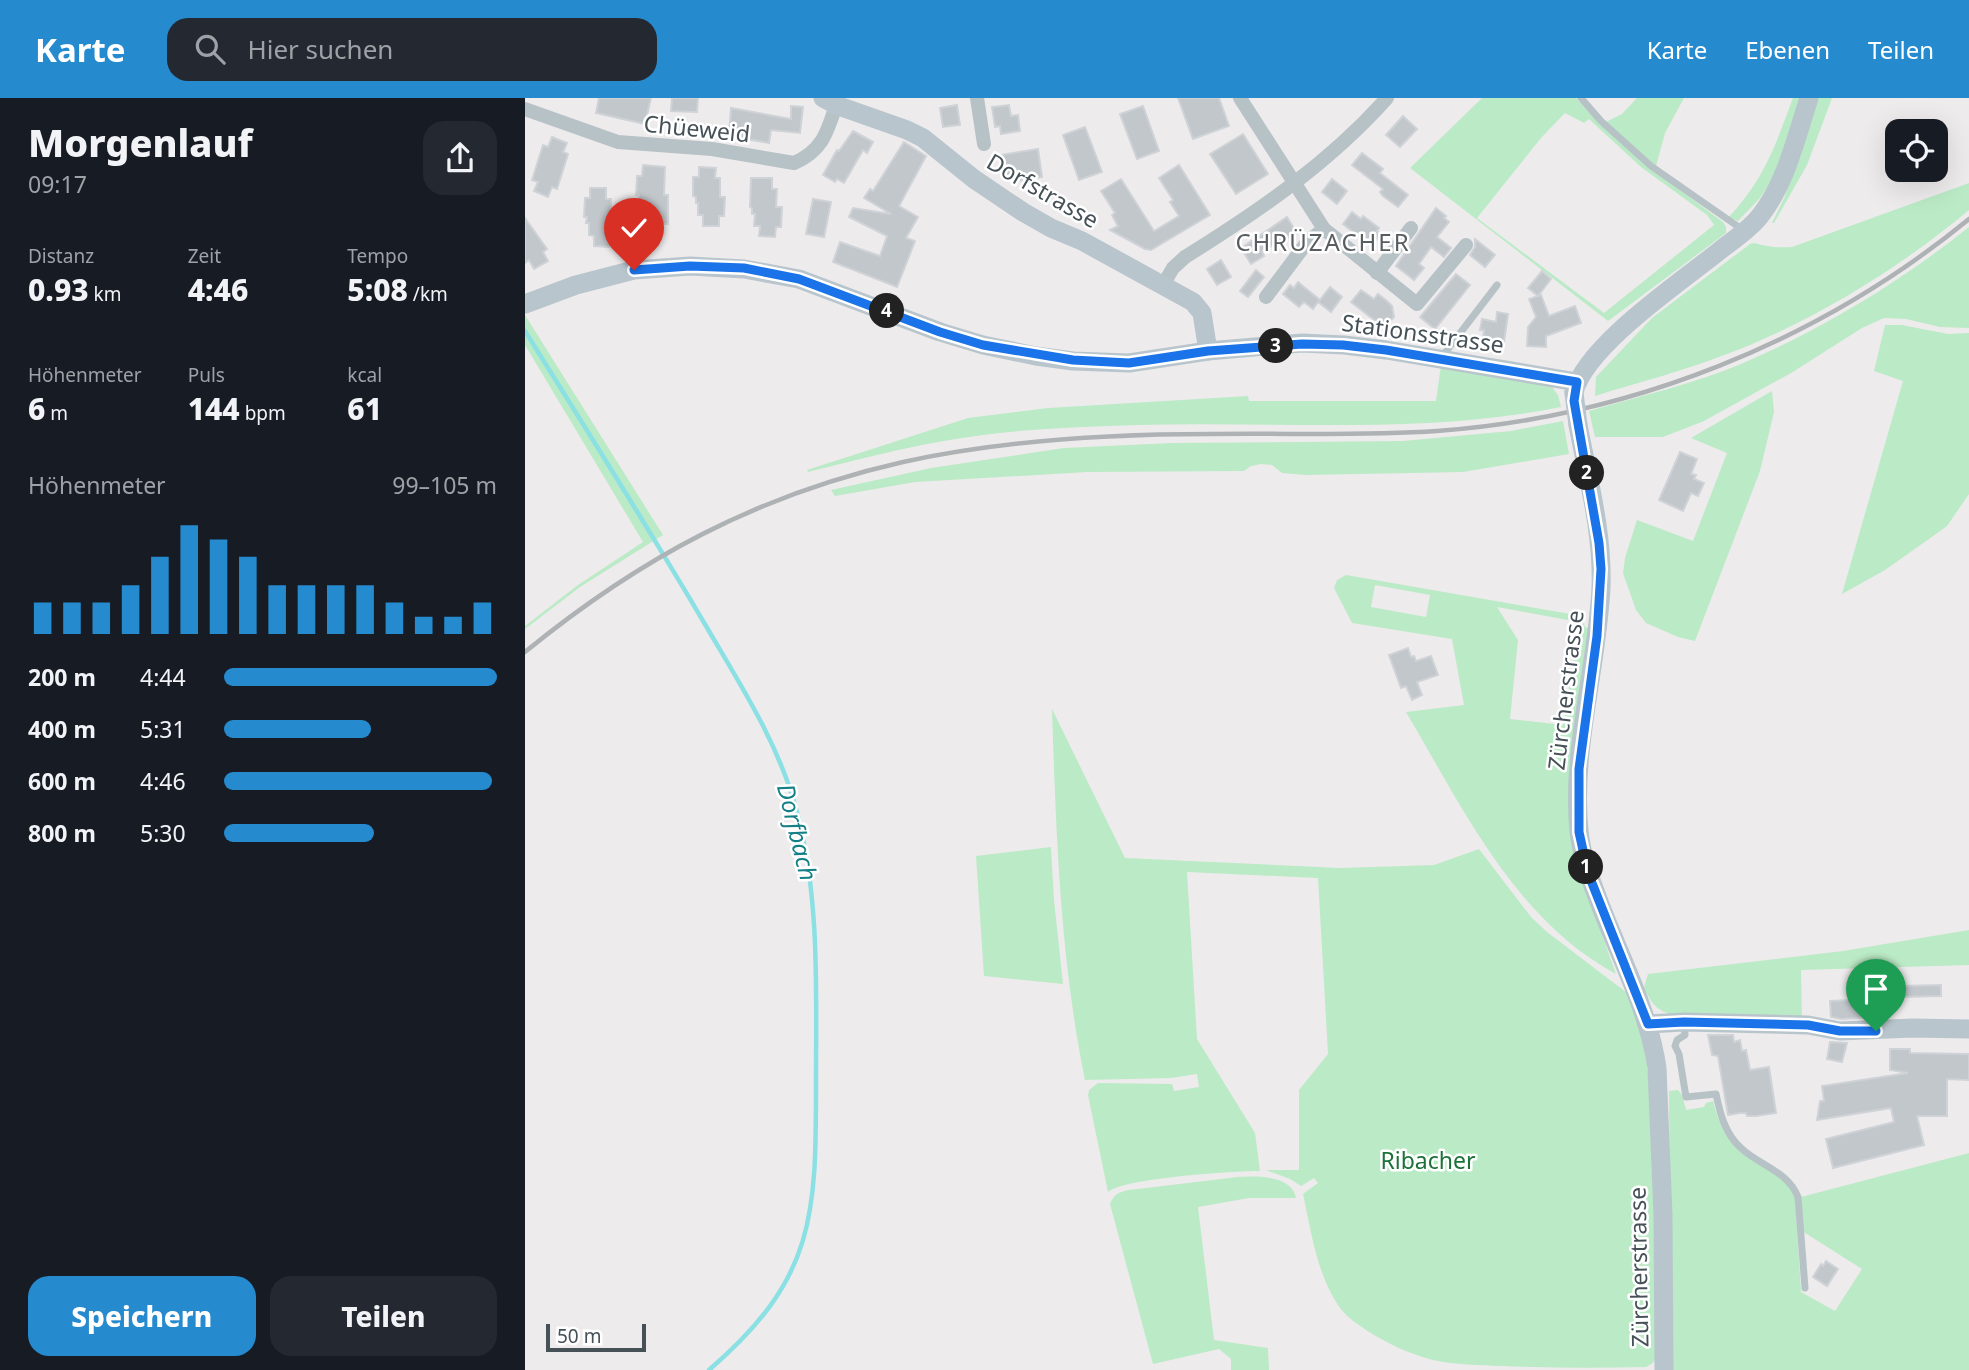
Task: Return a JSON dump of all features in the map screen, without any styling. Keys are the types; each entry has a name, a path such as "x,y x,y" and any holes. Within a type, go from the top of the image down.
{"main road":[{"path":"1576,387 1608,343 1758,218 1779,186 1809,98"},
{"name":"Dorfstrasse","path":"829,102 908,130 923,138 974,179 1023,212 1193,302 1202,313 1208,351"},
{"name":"Stationsstrasse","path":"525,303 576,285 634,270 690,266 744,268 799,279 940,332 1015,352 1073,360 1129,363 1208,351 1316,344 1375,348 1440,358 1576,387"},
{"name":"Zürcherstrasse","path":"1576,387 1578,425 1599,543 1601,569 1597,636 1579,769 1579,832 1588,873 1648,1024 1657,1068 1663,1215 1664,1370"},
{"path":"1648,1024 1684,1022 1808,1025 1840,1031 1969,1029"}],"street":[{"path":"977,98 984,144"},
{"path":"1240,98 1324,229 1417,304 1466,245"},
{"path":"1163,285 1173,268 1185,257 1296,185 1364,123 1387,98"},
{"name":"Chüeweid","path":"526,113 618,142 712,149 794,163 817,149 826,134 829,102"},
{"path":"1377,273 1411,228"},
{"path":"1266,298 1308,241 1324,229"}],"lane":[{"path":"1581,98 1601,121 1651,166 1745,231"},
{"path":"1440,358 1497,285"},
{"path":"1684,1022 1685,1035 1677,1040 1675,1046 1679,1054 1686,1097 1716,1094 1721,1118 1734,1140 1794,1187 1798,1197 1805,1288"}],"green space":[{"path":"1482,98 1576,98 1628,148 1723,222 1726,233 1608,321 1410,168","holes":["1565,113 1584,123 1589,119 1641,167 1707,215 1714,225 1604,313 1477,218 1541,138"]},
{"path":"1637,98 1684,98 1665,133 1656,166 1606,122 1622,114"},
{"path":"1793,98 1802,98 1773,178 1760,198 1738,221 1729,217 1760,175"},
{"path":"1818,98 1832,98 1807,165 1772,223 1785,196"},
{"path":"1969,183 1969,210 1885,273 1823,310 1727,354 1595,396 1596,377 1652,318 1750,244 1792,247"},
{"path":"1969,227 1969,328 1940,327 1906,319 1884,318 1862,328 1791,373 1704,421 1663,437 1595,437 1589,411 1704,378 1802,336 1916,267"},
{"path":"525,315 663,535 580,587 525,629 525,626 578,585 643,542 525,345"},
{"path":"1885,325 1902,325 1948,334 1969,333 1969,494 1947,526 1885,570 1842,594 1903,381 1874,371"},
{"path":"1441,365 1552,387 1558,395 1561,407 1508,416 1403,424 1191,424 1032,430 953,439 808,472 807,470 968,418 1048,408 1248,396 1249,401 1436,401"},
{"path":"1772,391 1774,412 1760,471 1695,641 1678,637 1646,623 1636,610 1623,573 1637,520 1693,541 1727,453 1691,438"},
{"path":"1563,421 1569,454 1463,472 1306,475 1282,473 1272,465 1261,464 1244,471 1087,472 915,482 835,496 831,490 931,468 1064,448 1172,443 1403,441 1511,431"},
{"path":"1346,575 1576,615 1582,619 1585,627 1591,629 1575,739 1590,901 1616,974 1580,951 1548,923 1520,892 1471,823 1406,712 1464,705 1452,639 1352,623 1334,588 1337,580","holes":["1375,585 1430,595 1426,617 1371,607","1497,607 1579,622 1563,725 1510,719 1518,640"]},
{"name":"Ribacher","path":"1052,709 1125,858 1340,868 1434,865 1479,849 1531,917 1631,996 1644,1043 1652,1103 1657,1356 1653,1363 1646,1367 1574,1368 1442,1362 1398,1348 1366,1330 1338,1305 1320,1266 1303,1194 1318,1183 1314,1178 1301,1186 1266,1170 1299,1170 1299,1090 1328,1054 1318,878 1187,872 1197,1039 1255,1133 1260,1171 1156,1179 1118,1187 1108,1192 1089,1090 1098,1083 1172,1084 1174,1091 1199,1087 1197,1074 1171,1078 1085,1080 1065,942"},
{"path":"1051,847 1063,984 984,976 976,856"},
{"path":"1969,930 1969,965 1801,970 1802,1020 1678,1016 1657,1007 1644,988 1648,974 1843,951"},
{"path":"1678,1090 1686,1110 1704,1107 1706,1103 1713,1101 1719,1119 1735,1143 1790,1187 1795,1197 1801,1292 1835,1311 1862,1269 1802,1231 1801,1197 1969,1153 1969,1370 1671,1370 1669,1091"},
{"path":"1238,1177 1273,1178 1288,1185 1296,1198 1249,1198 1198,1207 1214,1340 1268,1348 1269,1370 1231,1370 1231,1359 1219,1349 1153,1364 1110,1204 1117,1194 1129,1190"}],"building":[{"path":"599,98 651,98 645,124 596,113"},
{"path":"672,98 698,98 697,112 671,111"},
{"path":"1178,98 1219,98 1229,126 1193,139"},
{"path":"957,105 960,125 943,127 940,108"},
{"path":"1009,105 1011,116 1018,115 1020,131 1001,134 1000,126 995,127 992,107"},
{"path":"791,106 803,107 800,133 771,130 769,143 729,136 731,108 791,119"},
{"path":"1143,106 1159,151 1137,159 1120,114"},
{"path":"1403,116 1417,129 1400,147 1386,135"},
{"path":"1085,127 1102,172 1079,180 1063,135"},
{"path":"853,131 873,142 867,153 863,150 844,183 837,179 835,182 823,175 837,150 839,151"},
{"path":"1243,134 1268,174 1236,194 1210,154"},
{"path":"552,137 567,143 563,152 568,154 557,189 552,187 548,197 534,191 538,182 532,180 543,145 548,147"},
{"path":"904,142 926,156 899,206 918,217 906,238 915,241 897,287 833,262 840,242 880,256 887,236 849,217 853,208 891,214 864,198 870,189 873,191"},
{"path":"1038,149 1042,177 1017,181 1003,172 1000,155"},
{"path":"1362,153 1383,169 1380,173 1408,195 1398,207 1383,196 1380,192 1383,189 1352,165"},
{"path":"643,165 665,167 664,195 668,195 668,224 646,224 646,213 641,213 641,201 638,201 639,195 636,195 637,176 642,176"},
{"path":"1179,165 1210,215 1151,250 1110,230 1118,226 1112,215 1115,213 1101,191 1121,179 1154,231 1179,216 1170,202 1173,200 1159,178"},
{"path":"699,167 716,168 715,178 720,178 720,197 725,197 724,216 719,216 719,226 703,226 703,215 698,215 698,203 693,196 693,177 699,177"},
{"path":"751,178 772,178 772,189 777,189 776,207 782,207 781,227 776,227 775,237 759,236 760,226 754,226 755,214 752,214 750,207"},
{"path":"1332,179 1347,191 1337,204 1322,192"},
{"path":"590,188 606,188 606,199 611,199 611,217 616,217 615,237 610,236 609,247 594,246 594,236 589,235 589,223 586,223 587,217 584,217 585,198 590,198"},
{"path":"813,199 831,202 824,237 806,234"},
{"path":"1436,208 1449,222 1437,237 1451,248 1444,257 1431,247 1419,264 1424,268 1414,280 1396,266"},
{"path":"1352,212 1361,219 1363,216 1379,228 1377,231 1381,234 1371,246 1343,224"},
{"path":"1287,217 1297,233 1262,251 1264,256 1251,264 1241,248"},
{"path":"525,218 547,249 543,252 548,261 534,269 529,260 525,263"},
{"path":"1475,239 1495,255 1485,267 1470,255 1475,247"},
{"path":"1221,260 1231,277 1217,285 1207,269"},
{"path":"1256,270 1264,277 1248,297 1240,291"},
{"path":"1542,271 1551,279 1538,296 1528,288"},
{"path":"1456,274 1470,285 1435,329 1420,317"},
{"path":"1298,282 1320,300 1330,287 1342,297 1331,312 1318,302 1313,309 1304,302 1299,307 1283,294 1290,285 1294,288"},
{"path":"1361,290 1374,299 1378,294 1387,301 1392,306 1394,317 1390,321 1378,323 1351,302"},
{"path":"1541,295 1549,316 1575,306 1581,323 1546,336 1546,347 1527,346 1528,327 1536,317 1529,299"},
{"path":"1497,312 1508,314 1504,342 1483,338 1484,330 1480,330 1482,319 1496,322"},
{"path":"1680,452 1697,459 1691,474 1696,475 1694,479 1704,483 1698,496 1691,493 1683,511 1659,500"},
{"path":"1408,648 1411,657 1414,656 1416,661 1431,656 1438,675 1417,682 1422,695 1412,700 1406,686 1401,688 1389,655"},
{"path":"1941,985 1941,996 1901,997 1901,986"},
{"path":"1877,999 1878,1017 1831,1017 1830,1001"},
{"path":"1708,1035 1733,1035 1734,1042 1740,1040 1742,1051 1746,1050 1750,1070 1769,1067 1776,1113 1756,1116 1747,1116 1746,1113 1728,1115 1718,1056 1712,1055"},
{"path":"1830,1042 1847,1043 1842,1062 1827,1059"},
{"path":"1890,1049 1910,1049 1910,1053 1969,1054 1969,1080 1947,1079 1947,1116 1917,1116 1924,1145 1833,1168 1826,1139 1894,1122 1891,1108 1817,1120 1820,1101 1824,1101 1822,1086 1908,1073 1890,1070"},
{"path":"1826,1261 1838,1269 1827,1286 1813,1277"}],"waterway":[{"name":"Dorfbach","path":"525,331 662,552 758,716 789,787 804,845 813,912 816,980 816,1129 810,1207 803,1241 790,1274 771,1305 744,1337 709,1370"}],"railway":[{"path":"525,652 612,587 702,534 799,492 850,476 941,454 1018,443 1173,434 1409,433 1509,423 1580,409 1651,390 1719,366 1786,336 1850,302 1911,263 1969,219"}],"district":[{"name":"CHRÜZACHER","path":"1323,241"}],"route":[{"path":"634,270 690,266 744,268 799,279 940,332 983,345 1073,360 1129,363 1208,351 1302,344 1343,345 1577,382 1574,393 1575,412 1599,543 1601,569 1597,636 1579,769 1579,832 1588,873 1648,1024 1684,1022 1808,1025 1840,1031 1876,1031"}]}
